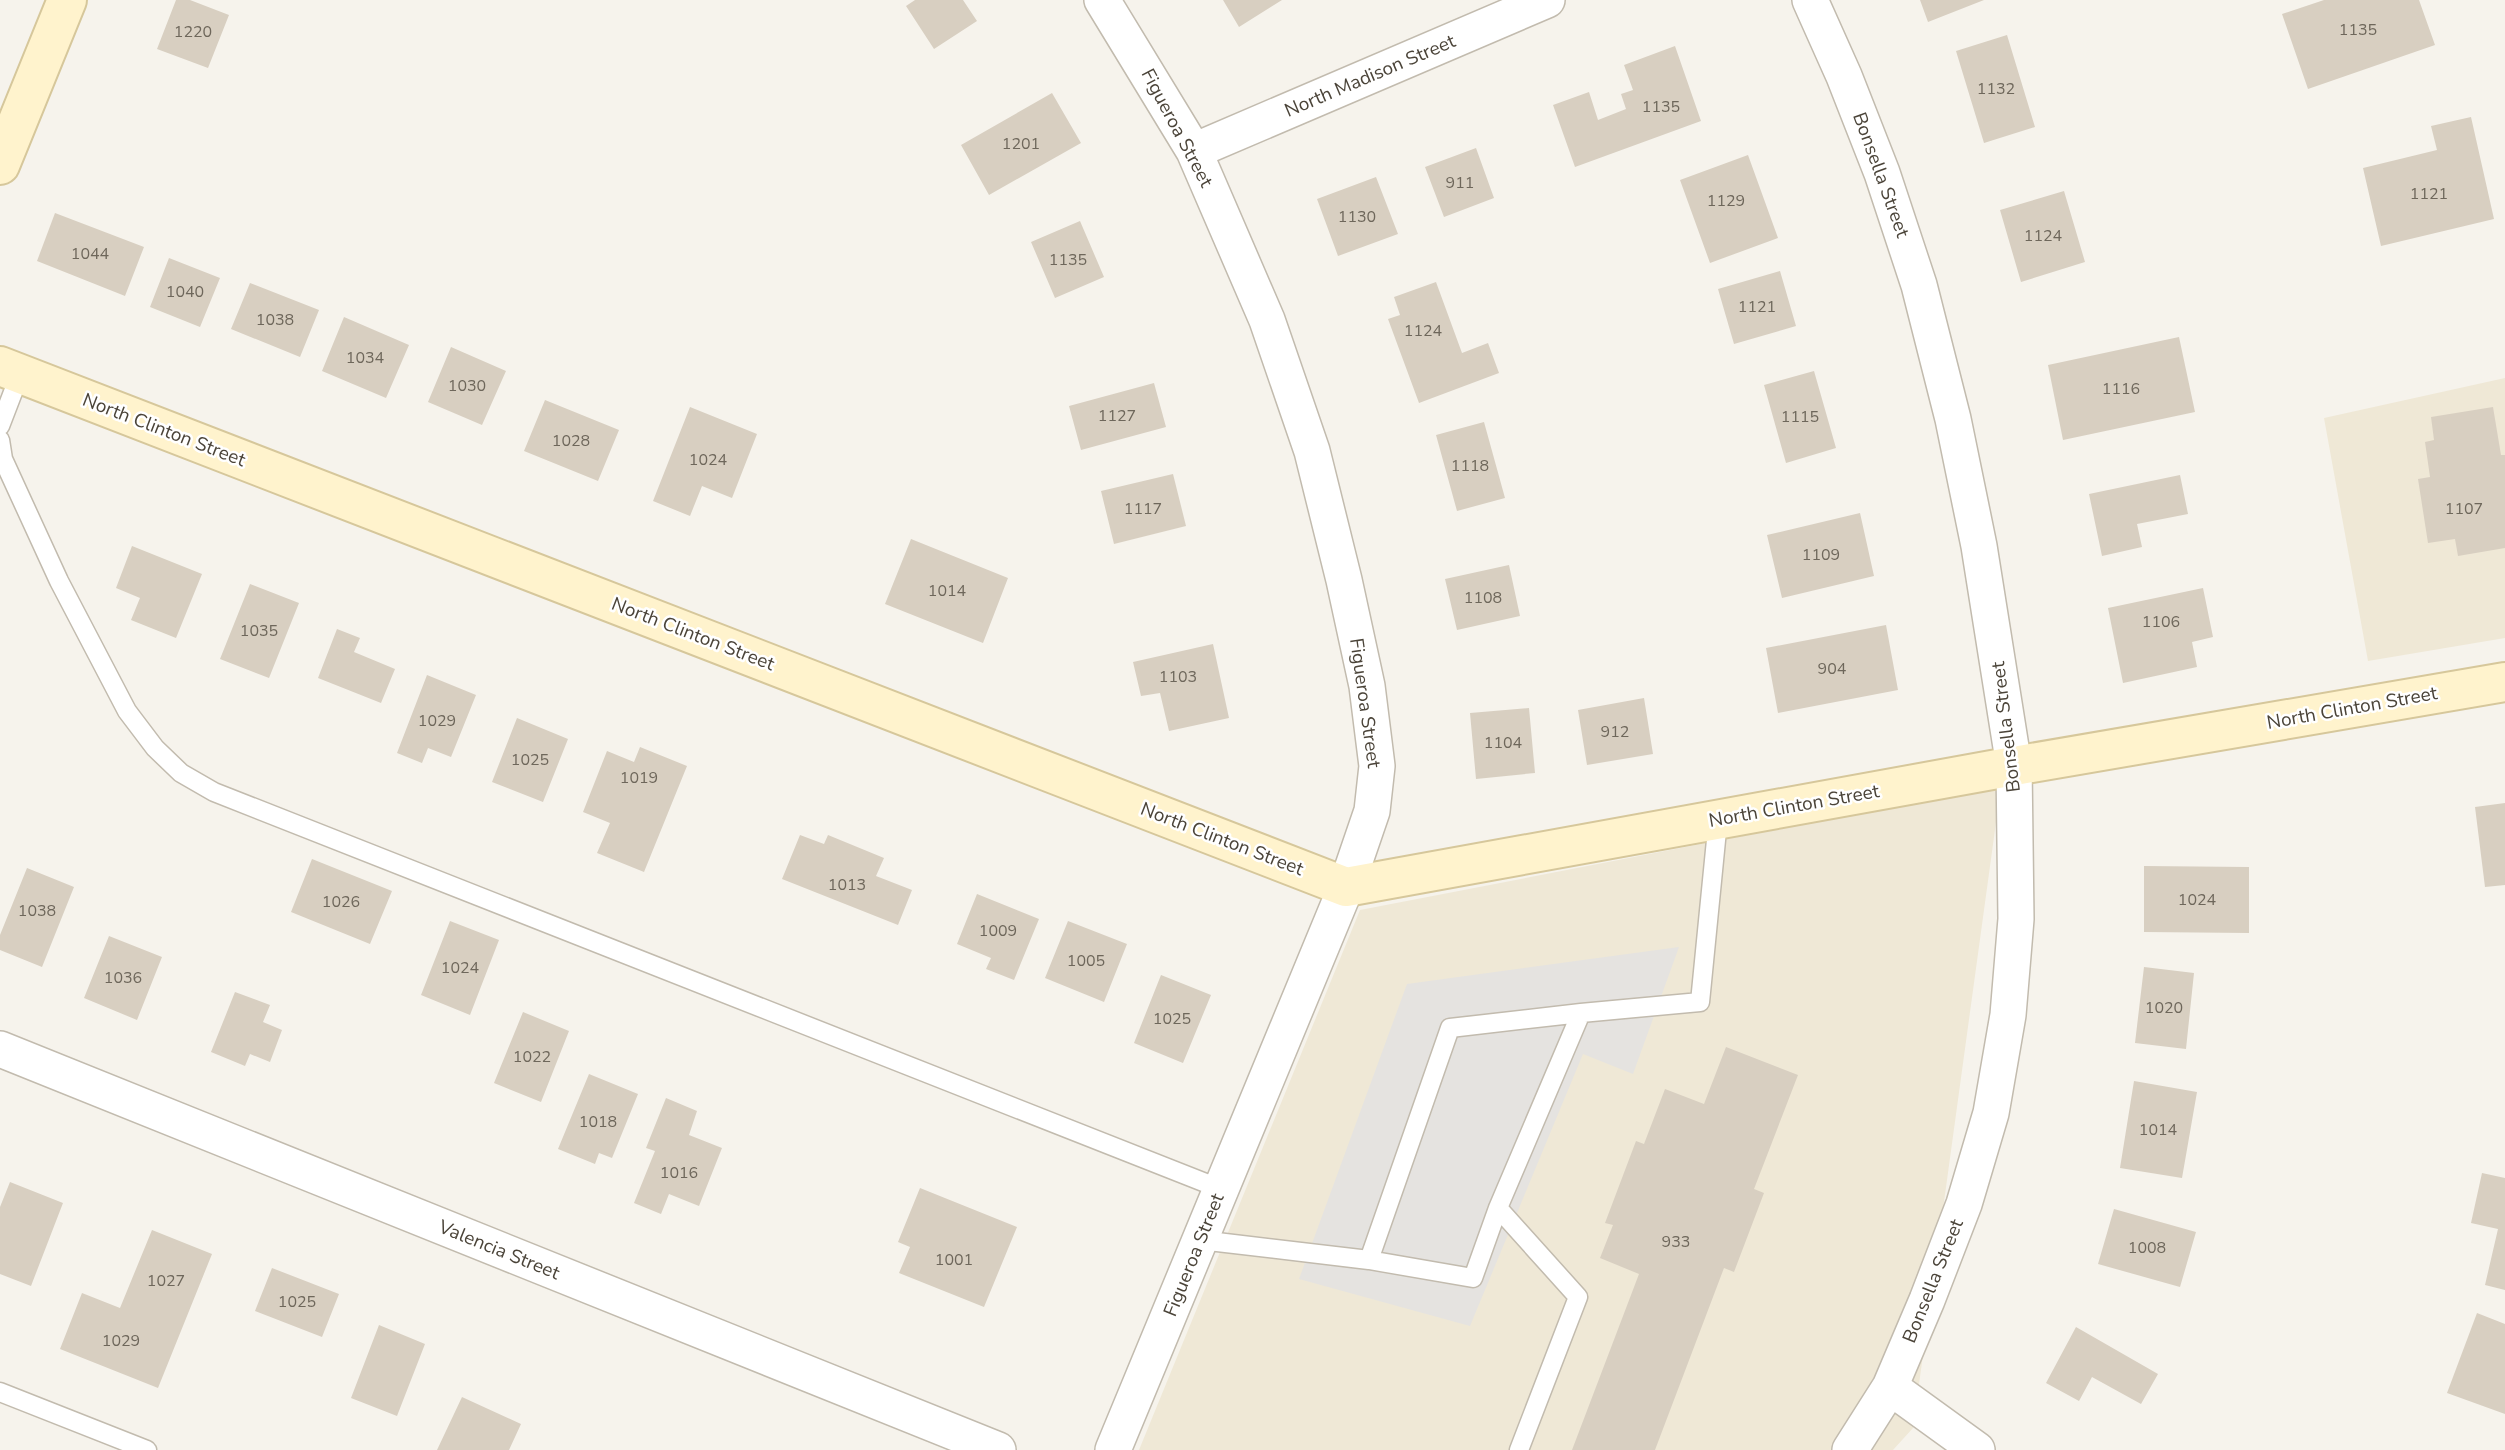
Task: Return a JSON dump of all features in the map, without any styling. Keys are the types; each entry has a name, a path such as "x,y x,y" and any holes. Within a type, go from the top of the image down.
{"main road":[{"path":"0,164 67,0"},
{"name":"North Clinton Street","path":"10,370 1346,887 2014,766 2505,682"}],"street":[{"name":"Figueroa Street","path":"1102,0 1194,151 1267,320 1312,451 1344,580 1367,686 1377,765 1372,811 1346,887 1113,1450"},
{"name":"North Madison Street","path":"1194,151 1547,0"},
{"name":"Bonsella Street","path":"1810,0 1844,76 1882,173 1919,285 1953,419 1979,546 2014,766 2016,919 2008,1015 1992,1114 1964,1204 1890,1387 1850,1450"},
{"name":"Valencia Street","path":"0,1049 998,1450"},
{"path":"1890,1387 1977,1450"}],"lane":[{"path":"0,426 10,370"},
{"path":"0,440 3,459 93,648 128,710 155,748 181,773 214,792 1221,1189"},
{"path":"1369,1260 1450,1028 1700,1002 1718,820"},
{"path":"1200,1240 1369,1260 1473,1278 1498,1208 1581,1013"},
{"path":"1498,1208 1577,1297 1519,1450"},
{"path":"0,1392 147,1450"}],"shaded area":[{"path":"2505,378 2505,638 2368,661 2324,418"},
{"path":"2001,786 1913,1428 1893,1450 1139,1450 1360,910"},
{"path":"1679,947 1633,1074 1583,1054 1470,1326 1299,1279 1407,984"}],"building":[{"path":"176,0 190,0 229,15 208,68 157,49"},
{"path":"915,0 963,0 977,21 934,49 906,6"},
{"path":"1223,0 1282,0 1239,27"},
{"path":"1920,0 1984,0 1928,22"},
{"path":"2324,0 2419,0 2435,45 2308,89 2282,14"},
{"path":"2007,35 2035,127 1984,143 1956,51"},
{"path":"1675,46 1701,121 1575,167 1553,105 1589,92 1598,120 1626,109 1621,94 1633,90 1624,65"},
{"path":"1052,93 1081,143 989,195 961,145"},
{"path":"2471,117 2494,219 2381,246 2363,168 2437,150 2431,126"},
{"path":"1476,148 1494,198 1444,217 1425,167"},
{"path":"1748,155 1778,238 1710,263 1680,180"},
{"path":"1376,177 1398,234 1338,256 1317,199"},
{"path":"2064,191 2085,262 2021,282 2000,210"},
{"path":"55,213 144,247 125,296 37,261"},
{"path":"1080,221 1104,277 1055,298 1031,242"},
{"path":"169,258 220,278 200,327 150,307"},
{"path":"1780,271 1796,326 1734,344 1718,289"},
{"path":"1436,282 1462,353 1488,343 1499,373 1419,403 1388,319 1400,315 1394,297"},
{"path":"250,283 319,310 300,357 231,329"},
{"path":"344,317 409,345 386,398 322,371"},
{"path":"2179,337 2195,412 2063,440 2048,365"},
{"path":"451,347 506,371 482,425 428,402"},
{"path":"1814,371 1836,448 1786,463 1764,385"},
{"path":"1154,383 1166,427 1081,450 1069,406"},
{"path":"545,400 619,430 598,481 524,451"},
{"path":"690,407 757,434 732,498 702,486 690,516 653,501"},
{"path":"2493,407 2501,455 2505,455 2505,548 2458,556 2455,539 2428,543 2418,479 2430,477 2425,442 2434,440 2431,417"},
{"path":"1484,422 1505,498 1457,511 1436,435"},
{"path":"1173,474 1186,526 1114,544 1101,491"},
{"path":"2180,475 2188,514 2137,524 2142,547 2102,556 2089,494"},
{"path":"1860,513 1874,576 1782,598 1767,535"},
{"path":"911,539 1008,578 983,643 885,604"},
{"path":"132,546 202,574 176,638 131,620 140,598 116,588"},
{"path":"1509,565 1520,616 1457,630 1445,579"},
{"path":"250,584 299,603 269,678 220,659"},
{"path":"2203,588 2213,637 2192,642 2197,667 2123,683 2108,608"},
{"path":"1886,625 1898,690 1778,713 1766,648"},
{"path":"337,629 360,638 354,652 395,669 381,703 318,678"},
{"path":"1213,644 1229,718 1169,731 1160,693 1141,696 1133,662"},
{"path":"427,675 476,695 451,757 428,748 422,763 397,753"},
{"path":"1644,698 1653,754 1587,765 1578,710"},
{"path":"1529,708 1535,773 1476,779 1470,713"},
{"path":"517,718 568,739 543,802 492,782"},
{"path":"640,747 687,766 644,872 597,853 610,823 583,812 607,751 634,762"},
{"path":"2505,803 2505,885 2485,887 2475,807"},
{"path":"800,835 824,844 828,835 884,858 876,876 912,890 898,925 782,879"},
{"path":"312,859 392,891 370,944 291,912"},
{"path":"2144,866 2249,867 2249,933 2144,932"},
{"path":"27,868 74,887 42,967 0,950 0,935"},
{"path":"977,894 1039,919 1014,980 986,969 991,958 957,944"},
{"path":"450,921 499,940 470,1015 421,995"},
{"path":"1068,921 1127,944 1104,1002 1045,978"},
{"path":"109,936 162,957 137,1020 84,998"},
{"path":"2144,967 2194,973 2186,1049 2135,1043"},
{"path":"1161,975 1211,995 1183,1063 1134,1043"},
{"path":"235,992 270,1005 263,1022 282,1030 270,1062 250,1054 245,1066 211,1052"},
{"path":"523,1012 569,1031 541,1102 494,1083"},
{"path":"1726,1047 1798,1075 1754,1189 1764,1193 1734,1272 1724,1268 1655,1450 1572,1450 1639,1274 1600,1258 1613,1225 1605,1223 1636,1141 1644,1144 1665,1089 1704,1104"},
{"path":"589,1074 638,1094 612,1158 599,1153 595,1164 558,1149"},
{"path":"2134,1081 2197,1092 2182,1178 2120,1168"},
{"path":"666,1098 697,1111 689,1135 722,1148 699,1206 669,1194 661,1214 634,1203 655,1151 646,1148"},
{"path":"2482,1173 2505,1178 2505,1290 2485,1285 2498,1229 2471,1223"},
{"path":"10,1182 63,1203 31,1286 0,1274 0,1207"},
{"path":"920,1188 1017,1227 984,1307 899,1273 910,1247 898,1242"},
{"path":"2114,1209 2196,1232 2180,1287 2098,1264"},
{"path":"152,1230 212,1254 158,1388 60,1349 82,1293 120,1308"},
{"path":"272,1268 339,1294 322,1337 255,1311"},
{"path":"2477,1313 2505,1324 2505,1414 2447,1393"},
{"path":"379,1325 425,1344 397,1416 351,1398"},
{"path":"2076,1327 2158,1374 2141,1404 2092,1377 2079,1401 2046,1383"},
{"path":"462,1397 521,1424 509,1450 437,1450"}]}
